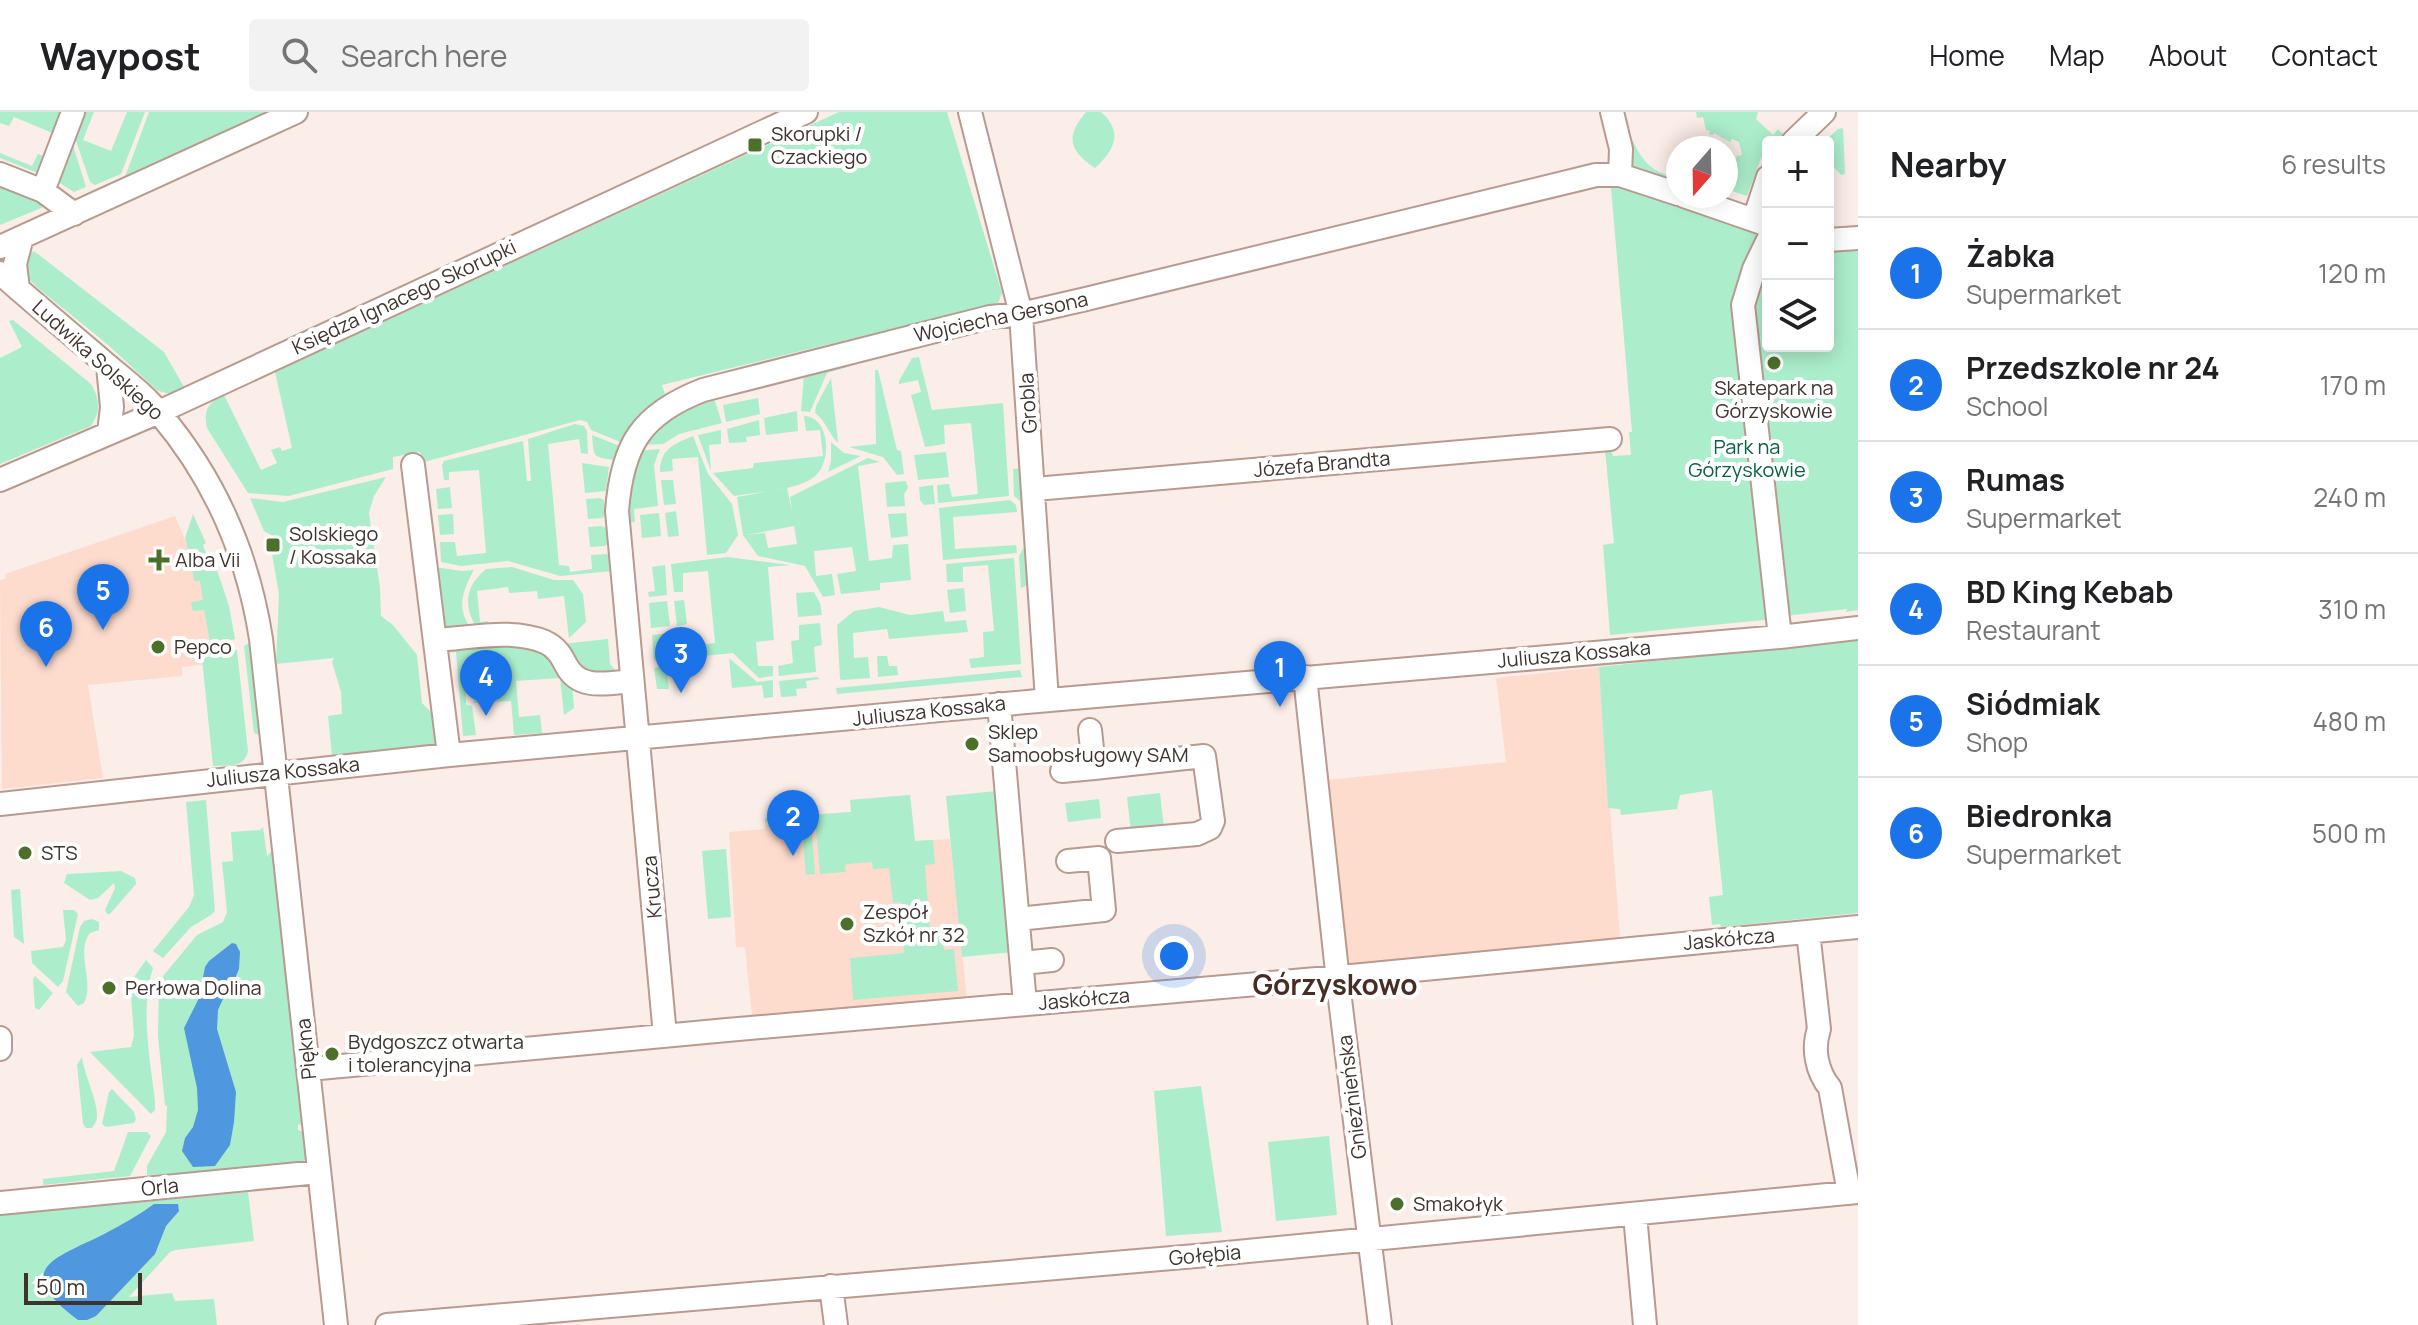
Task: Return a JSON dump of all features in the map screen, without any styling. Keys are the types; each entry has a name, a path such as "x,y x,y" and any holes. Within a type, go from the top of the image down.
{"street":[{"path":"43,191 73,112"},
{"path":"0,247 296,112"},
{"name":"Księdza Ignacego Skorupki","path":"0,480 159,412 806,112"},
{"name":"Grobla","path":"970,112 1021,314 1047,700"},
{"path":"1612,112 1621,149 1620,175"},
{"path":"1799,136 1824,112"},
{"path":"0,174 43,191 74,214"},
{"name":"Wojciecha Gersona","path":"639,739 617,511 618,492 625,463 636,439 650,418 678,400 703,390 990,317 1021,314 1596,175 1620,175 1666,190"},
{"name":"Wojciecha Gersona","path":"1720,208 1761,222"},
{"path":"18,289 15,264 22,237"},
{"path":"1834,240 1858,238"},
{"path":"1762,252 1743,305 1780,637"},
{"name":"Ludwika Solskiego","path":"0,273 159,412 199,467 221,505 248,577 261,639 276,773"},
{"path":"108,366 112,407 109,433"},
{"name":"Józefa Brandta","path":"1035,489 1610,439"},
{"path":"413,465 449,755"},
{"name":"Juliusza Kossaka","path":"0,804 449,755 1858,628"},
{"path":"435,640 519,634 549,644 560,654 568,670 588,684 632,681"},
{"name":"Gnieźnieńska","path":"1305,677 1380,1325"},
{"path":"999,704 1025,1004"},
{"path":"1090,730 1094,768"},
{"name":"Krucza","path":"639,739 665,1036"},
{"path":"1062,771 1204,756 1213,821 1210,828 1197,834 1117,841"},
{"name":"Piękna","path":"276,773 336,1325"},
{"path":"1018,919 1104,910 1099,858 1068,861"},
{"name":"Jaskółcza","path":"309,1069 1858,927"},
{"path":"1808,932 1819,1029 1815,1041 1820,1075 1830,1088 1854,1193"},
{"path":"1022,963 1052,960"},
{"path":"0,1038 0,1049"},
{"name":"Orla","path":"0,1203 319,1172"},
{"name":"Gołębia","path":"387,1325 552,1318 831,1286 1369,1240 1854,1193"},
{"path":"1635,1215 1645,1325"},
{"path":"831,1286 836,1325"}],"shaded area":[{"path":"175,516 204,584 219,663 182,667 182,676 88,685 103,778 2,789 0,580 6,578 5,574"},
{"path":"1599,667 1620,937 1577,954 1338,977 1316,781 1506,762 1496,678"},
{"name":"Zespół Szkół nr 32","path":"910,795 915,841 950,839 967,999 752,1016 745,947 736,947 729,832 765,829 765,818 851,812 850,800"}],"green space":[{"path":"0,112 63,112 55,134 14,117 9,126 0,123"},
{"path":"82,112 94,112 83,140 111,151 127,112 145,112 121,174 95,185 90,182 73,132"},
{"path":"149,112 281,112 93,197 91,191 125,177"},
{"path":"839,112 947,112 1002,293 998,303 662,385 665,394 640,416 623,443 591,430 587,422 580,420 424,462 420,452 393,457 393,469 289,496 248,493 207,428 208,407 224,395 261,470 277,463 271,450 292,448 275,372"},
{"path":"1086,112 1101,112 1108,119 1114,134 1111,148 1095,168 1080,156 1073,143 1075,129"},
{"path":"1696,112 1758,112 1756,119 1773,135 1778,129 1783,134 1781,136 1762,136 1762,157 1747,196 1738,193 1738,156 1742,155 1738,136 1709,134 1703,117 1697,118"},
{"path":"1843,128 1845,174 1841,175 1834,167 1834,136 1830,136"},
{"path":"1624,138 1633,141 1643,159 1666,175 1666,178 1662,181 1638,170 1632,163"},
{"path":"71,139 86,187 74,192 58,182"},
{"path":"0,153 32,166 38,154 47,157 40,174 0,158"},
{"path":"0,180 34,195 46,206 0,225"},
{"name":"Park na Górzyskowie","path":"1626,185 1666,198 1666,208 1699,208 1762,228 1762,352 1834,352 1834,248 1858,247 1858,610 1610,635 1603,545 1614,543 1605,450 1611,450 1613,456 1631,455 1629,432 1632,432 1611,188"},
{"path":"34,251 164,352 187,392 171,394 158,391 107,344 38,288 24,274 21,258"},
{"path":"13,320 91,384 98,400 98,410 91,426 0,464 0,358 22,347 9,321"},
{"path":"919,357 932,410 1003,403 1009,496 938,503 937,485 949,484 952,497 978,494 971,423 944,425 945,444 925,447 911,395 921,392 918,380 899,384 912,358"},
{"path":"851,362 851,366 827,373 810,412 801,411 804,375"},
{"path":"875,370 878,370 897,450 901,451 904,474 897,475 883,457 849,447 876,444"},
{"path":"831,378 838,443 815,413"},
{"path":"713,395 722,423 679,434 663,444 640,445 651,428"},
{"path":"758,398 760,414 726,422 723,405"},
{"path":"797,411 798,431 766,435 764,418"},
{"path":"804,416 813,418 819,424 826,442 824,462 814,477 787,488 734,496 713,473 753,468 754,463 823,456 820,430 806,431"},
{"path":"759,420 760,435 746,437 747,442 729,443 727,429"},
{"path":"575,424 584,426 587,431 588,454 581,453 579,439 548,444 559,565 569,566 570,572 592,569 591,555 607,554 612,571 560,576 508,561 461,566 441,562 440,542 455,542 457,556 486,553 479,470 449,472 449,480 444,480 444,461 523,441 527,481 531,481 528,439"},
{"path":"721,430 721,444 709,445 711,471 698,435"},
{"path":"592,435 620,446 614,460 596,455"},
{"path":"693,436 708,474 732,504 738,535 726,553 707,555 698,457 672,459 673,471 660,472 665,453"},
{"path":"831,442 844,453 861,456 828,472"},
{"path":"660,449 654,465 658,506 634,509 635,522 624,523 637,451"},
{"path":"946,452 949,477 918,480 914,455"},
{"path":"868,458 880,462 858,466 869,561 892,558 893,545 908,544 911,580 880,583 880,590 841,594 837,574 856,571 852,547 814,551 816,576 832,574 835,595 823,597 805,566 758,556 743,535 737,497 787,488 793,516 790,497","holes":["794,526 797,544 768,548 765,533 746,535"]},
{"path":"582,463 609,467 606,491 585,493"},
{"path":"1023,468 1031,579 1028,585 1021,588 1019,556 1024,547 1020,501 1014,496 1013,469"},
{"path":"386,477 374,496 369,513 381,616 393,625 417,655 422,703 436,717 439,745 342,757 340,754 332,755 328,716 342,714 341,692 332,662 334,658 276,664 279,594 272,554 276,552 271,535 264,531 250,498 283,502"},
{"path":"661,480 673,480 676,504 664,505"},
{"path":"906,481 905,506 887,507 885,483"},
{"path":"933,485 935,504 924,505 920,500 919,487"},
{"path":"450,487 452,508 438,509 436,489"},
{"path":"586,499 604,500 605,516 588,519"},
{"path":"1010,500 1016,505 1017,512 953,517 955,549 1016,545 1017,553 943,560 939,508"},
{"path":"676,511 679,536 668,537 665,513"},
{"path":"659,513 661,536 642,538 640,515"},
{"path":"906,513 908,536 891,538 888,514"},
{"path":"193,514 206,543 203,545 209,562 192,565 185,538"},
{"path":"453,514 454,534 440,535 438,515"},
{"path":"588,527 606,528 608,543 590,547"},
{"path":"727,557 791,565 768,567 774,640 756,642 758,666 773,666 773,676 759,678 733,653 654,661 652,635 688,632 690,646 715,643 708,571 683,573 683,592 674,592 671,564"},
{"path":"1014,558 1021,664 971,668 969,659 984,657 983,632 994,631 988,565 963,567 963,582 947,582 946,564"},
{"path":"665,565 667,595 649,597 648,592 655,591 652,567"},
{"path":"213,567 217,570 229,606 235,639 211,647 204,610 193,611 191,602 203,600 200,581 194,581 192,570"},
{"path":"434,567 474,570 466,586 462,609 474,631 442,629"},
{"path":"512,567 554,580 573,580 583,594 586,622 569,638 564,596 538,599 537,591 509,593 508,587 477,591 480,622 488,621 489,630 479,631 468,606 473,583 486,569"},
{"path":"964,588 966,611 950,613 947,590"},
{"path":"814,592 822,615 798,617 796,593"},
{"path":"684,600 687,624 677,626 674,601"},
{"path":"667,601 670,626 651,628 649,603"},
{"path":"879,607 910,615 943,611 945,622 966,620 968,632 889,639 887,629 853,633 854,658 868,657 870,678 840,679 837,625 854,611"},
{"path":"820,623 822,645 814,647 816,672 779,676 778,666 793,663 791,641 799,640 799,625"},
{"path":"1858,632 1858,913 1721,927 1720,924 1712,925 1709,897 1723,895 1712,790 1680,795 1677,809 1621,815 1620,809 1608,808 1599,667 1801,645"},
{"path":"608,639 610,664 618,674 585,677 562,644"},
{"path":"452,644 538,645 572,684 574,708 564,715 560,678 516,681 519,717 540,715 542,733 514,735 511,701 474,703 473,691 466,691 466,705 472,706 476,735 463,736 456,652 443,653"},
{"path":"252,645 262,736 254,733 244,646"},
{"path":"201,649 237,650 248,751 243,761 235,765 213,766"},
{"path":"877,656 887,656 889,666 897,666 898,675 878,677"},
{"path":"729,658 757,682 773,680 773,697 764,698 762,685 732,688"},
{"path":"666,665 669,689 657,689 654,668"},
{"path":"1020,670 1022,677 837,694 836,688"},
{"path":"820,679 806,681 807,688 796,689 797,696 781,697 779,681"},
{"path":"997,791 1013,952 962,957 946,796"},
{"path":"1160,793 1164,828 1131,832 1127,797"},
{"path":"910,795 915,841 933,840 935,864 925,865 930,930 941,930 944,950 954,949 958,991 853,1000 850,958 904,953 901,902 893,903 889,868 873,869 872,862 848,864 845,865 846,872 820,874 815,818 765,822 765,818 851,812 850,800"},
{"path":"1099,799 1101,818 1068,822 1065,803"},
{"path":"206,800 215,911 191,927 163,958 153,951 189,907 194,895 186,802"},
{"path":"801,823 811,823 815,874 806,875"},
{"path":"263,827 267,856 275,848 305,1123 298,1125 298,1130 306,1133 308,1156 298,1167 147,1175 147,1166 166,1132 167,1106 158,1036 159,981 197,935 223,922 227,912 222,862 233,861 231,832 260,830"},
{"path":"726,849 731,917 708,919 702,851"},
{"path":"121,871 135,878 136,884 110,914 105,910 115,888 114,883 98,898 90,900 64,883 67,874"},
{"path":"20,889 24,944 14,937 11,890"},
{"path":"63,910 74,910 78,914 63,981 58,987 32,963 31,951 63,947 66,940"},
{"path":"92,919 99,922 99,930 90,933 86,941 87,994 84,1003 78,1006 66,992 80,927 84,921"},
{"path":"146,960 153,968 147,1000 155,1101 155,1110 151,1114 90,1052 131,1047 134,1035 130,983"},
{"path":"35,976 53,993 39,1010 35,1008"},
{"path":"82,1057 97,1110 97,1120 92,1128 86,1128 83,1124 77,1065"},
{"path":"1201,1086 1222,1232 1166,1236 1154,1091"},
{"path":"112,1089 134,1112 134,1123 106,1127 102,1124"},
{"path":"128,1132 147,1132 151,1136 130,1176 43,1185 43,1179 114,1171"},
{"path":"1329,1136 1337,1215 1276,1221 1268,1142"},
{"path":"248,1192 254,1241 170,1252 129,1297 172,1293 175,1301 214,1299 217,1325 0,1325 0,1215"}],"water":[{"path":"232,943 240,952 239,969 218,1010 217,1029 236,1092 230,1145 215,1166 193,1167 182,1151 198,1110 197,1088 184,1028 199,998 205,967"},
{"path":"154,1204 178,1204 179,1211 166,1226 155,1254 96,1316 78,1320 46,1288 43,1276 48,1266"}],"place":[{"name":"Skorupki / Czackiego","path":"755,145"},
{"name":"Skatepark na Górzyskowie","path":"1774,363"},
{"name":"Solskiego / Kossaka","path":"273,545"},
{"name":"Alba Vii","path":"159,560"},
{"name":"Siódmiak","path":"103,630"},
{"name":"Pepco","path":"158,647"},
{"name":"Biedronka","path":"46,667"},
{"name":"Rumas","path":"681,693"},
{"name":"Żabka","path":"1280,707"},
{"name":"BD King Kebab","path":"486,716"},
{"name":"Sklep Samoobsługowy SAM","path":"972,744"},
{"name":"STS","path":"25,853"},
{"name":"Przedszkole nr 24","path":"793,856"},
{"name":"Zespół Szkół nr 32","path":"847,924"},
{"name":"Perłowa Dolina","path":"109,988"},
{"name":"Bydgoszcz otwarta i tolerancyjna","path":"332,1054"},
{"name":"Smakołyk","path":"1397,1204"}],"district":[{"name":"Górzyskowo","path":"1335,985"}]}
